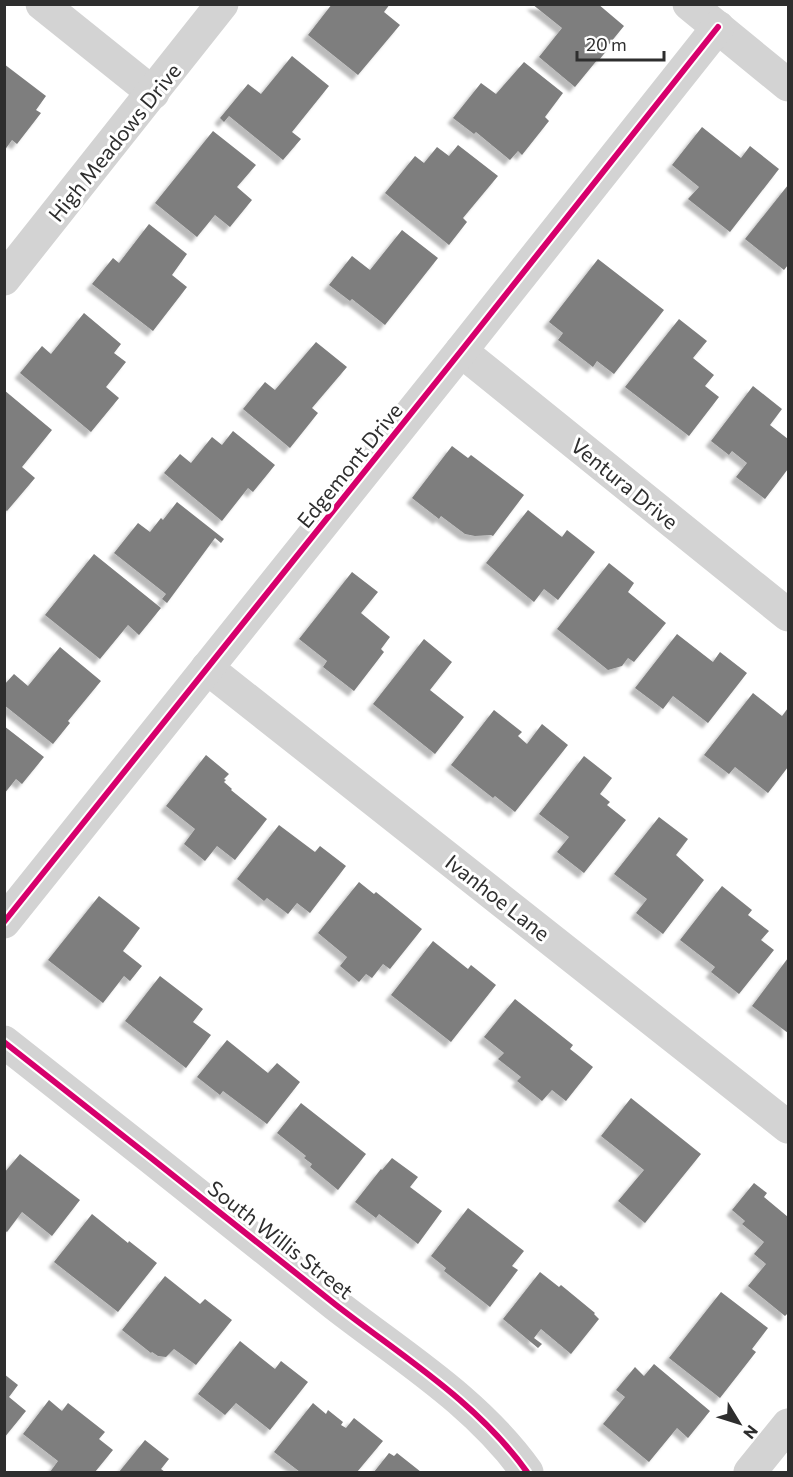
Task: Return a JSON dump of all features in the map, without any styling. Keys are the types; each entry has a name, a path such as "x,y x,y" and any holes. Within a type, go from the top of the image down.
{"street":[{"path":"42,4 153,93"},
{"name":"High Meadows Drive","path":"4,279 222,4"},
{"path":"689,4 789,85"},
{"name":"Edgemont Drive","path":"4,922 718,27"},
{"name":"Ventura Drive","path":"461,351 789,615"},
{"name":"Ivanhoe Lane","path":"207,668 789,1127"},
{"name":"South Willis Street","path":"4,1042 346,1312 459,1398 514,1455 527,1473"},
{"path":"750,1473 789,1425"}],"building":[{"path":"332,4 390,4 384,12 400,25 358,75 308,35"},
{"path":"532,4 598,4 624,26 606,48 608,49 575,87 539,57 562,28"},
{"path":"292,56 329,86 292,132 301,139 283,160 229,116 224,122 220,118 248,84 261,94"},
{"path":"524,62 563,93 545,117 549,121 522,155 518,151 510,160 476,132 474,134 453,118 481,83 496,94"},
{"path":"4,64 46,96 36,110 41,113 17,144 12,140 4,151"},
{"path":"702,127 741,158 750,146 779,169 730,232 688,199 699,187 672,165"},
{"path":"213,131 256,165 237,187 252,200 230,227 215,215 197,237 155,203"},
{"path":"458,145 498,176 463,218 467,222 449,245 385,193 415,156 424,163 437,147 449,156"},
{"path":"788,185 788,265 784,270 745,239"},
{"path":"149,224 187,254 172,275 187,287 153,331 92,284 113,258 119,263"},
{"path":"402,230 438,258 385,325 352,299 350,301 329,285 352,256 370,270"},
{"path":"598,259 664,310 614,374 597,361 593,367 558,340 563,333 549,322"},
{"path":"84,313 121,344 114,353 126,362 106,387 119,398 91,432 20,373 42,346 51,354"},
{"path":"679,319 707,341 693,358 714,375 705,386 719,397 689,436 625,387"},
{"path":"316,342 347,367 312,408 318,413 290,448 243,409 265,382 275,390"},
{"path":"753,386 782,409 770,425 788,439 788,469 765,499 736,477 747,463 732,451 729,455 711,441"},
{"path":"4,390 52,430 22,467 35,478 7,511 4,509"},
{"path":"233,431 275,465 253,492 248,488 222,521 164,473 180,454 191,463 212,437 222,445"},
{"path":"452,446 468,458 471,455 524,495 493,536 465,534 441,516 439,519 412,498"},
{"path":"177,502 224,539 221,543 215,538 167,603 162,599 166,594 114,553 138,523 150,532"},
{"path":"528,510 562,537 567,530 595,552 558,600 544,589 534,602 486,563"},
{"path":"94,554 161,608 139,635 128,625 100,659 45,615"},
{"path":"609,563 634,583 628,592 666,623 634,662 628,658 622,666 608,670 557,629"},
{"path":"352,572 378,592 361,613 390,637 381,649 384,652 354,691 323,667 327,661 299,639"},
{"path":"677,634 713,662 720,652 747,673 708,723 673,696 663,709 635,688"},
{"path":"424,639 452,662 430,690 464,717 435,754 373,704"},
{"path":"60,647 101,681 68,721 70,723 53,744 4,705 4,685 14,674 28,686"},
{"path":"753,693 782,716 788,708 788,767 768,793 735,767 729,774 704,755"},
{"path":"494,710 522,732 518,736 527,744 542,724 568,745 515,812 451,765"},
{"path":"4,726 44,757 22,784 16,779 4,794"},
{"path":"206,755 229,774 224,782 231,790 267,819 235,860 217,846 205,861 184,844 195,829 166,806"},
{"path":"584,756 612,778 600,794 610,802 607,805 626,820 584,873 557,852 569,837 539,814"},
{"path":"659,817 688,839 676,855 704,880 663,934 636,913 647,899 614,874"},
{"path":"279,825 315,852 320,846 346,866 310,913 297,903 288,914 267,898 264,901 237,879"},
{"path":"359,882 374,894 376,892 422,929 390,969 383,964 372,978 366,974 359,982 340,966 347,957 318,933"},
{"path":"722,886 752,910 748,915 769,931 761,940 774,950 739,994 711,972 715,967 680,940"},
{"path":"99,896 140,928 123,951 142,966 130,981 124,976 103,1003 48,960"},
{"path":"433,941 468,969 471,965 496,985 451,1042 391,995"},
{"path":"788,958 788,1033 752,1006"},
{"path":"160,976 203,1009 193,1022 211,1035 186,1068 125,1021"},
{"path":"515,999 573,1045 570,1049 593,1067 566,1101 552,1090 542,1101 517,1081 521,1077 498,1059 504,1053 484,1037"},
{"path":"227,1040 268,1073 277,1063 300,1082 267,1124 223,1091 220,1095 197,1077"},
{"path":"631,1098 701,1154 645,1223 618,1201 644,1170 601,1136"},
{"path":"301,1103 366,1154 338,1190 310,1167 312,1164 304,1158 306,1156 277,1133"},
{"path":"20,1154 80,1200 52,1236 22,1212 7,1232 4,1230 4,1173"},
{"path":"392,1158 418,1177 410,1187 442,1211 418,1244 379,1214 376,1218 355,1202"},
{"path":"754,1183 767,1193 764,1197 788,1217 788,1313 785,1316 748,1286 766,1264 754,1254 764,1242 742,1224 745,1221 732,1210"},
{"path":"468,1208 524,1251 512,1266 518,1270 490,1307 444,1271 446,1268 431,1256"},
{"path":"92,1214 157,1263 118,1312 54,1262"},
{"path":"540,1272 559,1287 561,1285 595,1313 599,1319 571,1354 541,1329 534,1338 542,1344 538,1348 503,1319"},
{"path":"165,1276 200,1304 205,1299 232,1320 196,1365 174,1349 166,1357 151,1353 122,1330"},
{"path":"721,1292 768,1328 752,1349 756,1352 720,1398 669,1358"},
{"path":"240,1341 275,1369 281,1361 308,1382 270,1430 236,1403 225,1415 198,1394"},
{"path":"654,1364 710,1411 688,1438 677,1428 649,1462 603,1424 625,1397 616,1390 635,1367 644,1376"},
{"path":"4,1374 18,1385 9,1397 26,1411 4,1438"},
{"path":"49,1400 62,1411 68,1403 105,1432 99,1439 113,1450 95,1472 50,1472 58,1461 23,1434"},
{"path":"313,1403 326,1414 328,1410 343,1422 341,1425 346,1428 354,1418 383,1441 357,1472 300,1472 274,1452"},
{"path":"145,1440 169,1459 161,1469 165,1472 119,1472"},
{"path":"389,1453 394,1456 397,1453 421,1472 374,1472"}],"cycle path":[{"path":"4,922 718,27"},
{"path":"4,1042 336,1305 438,1382 485,1424 527,1472"}]}
